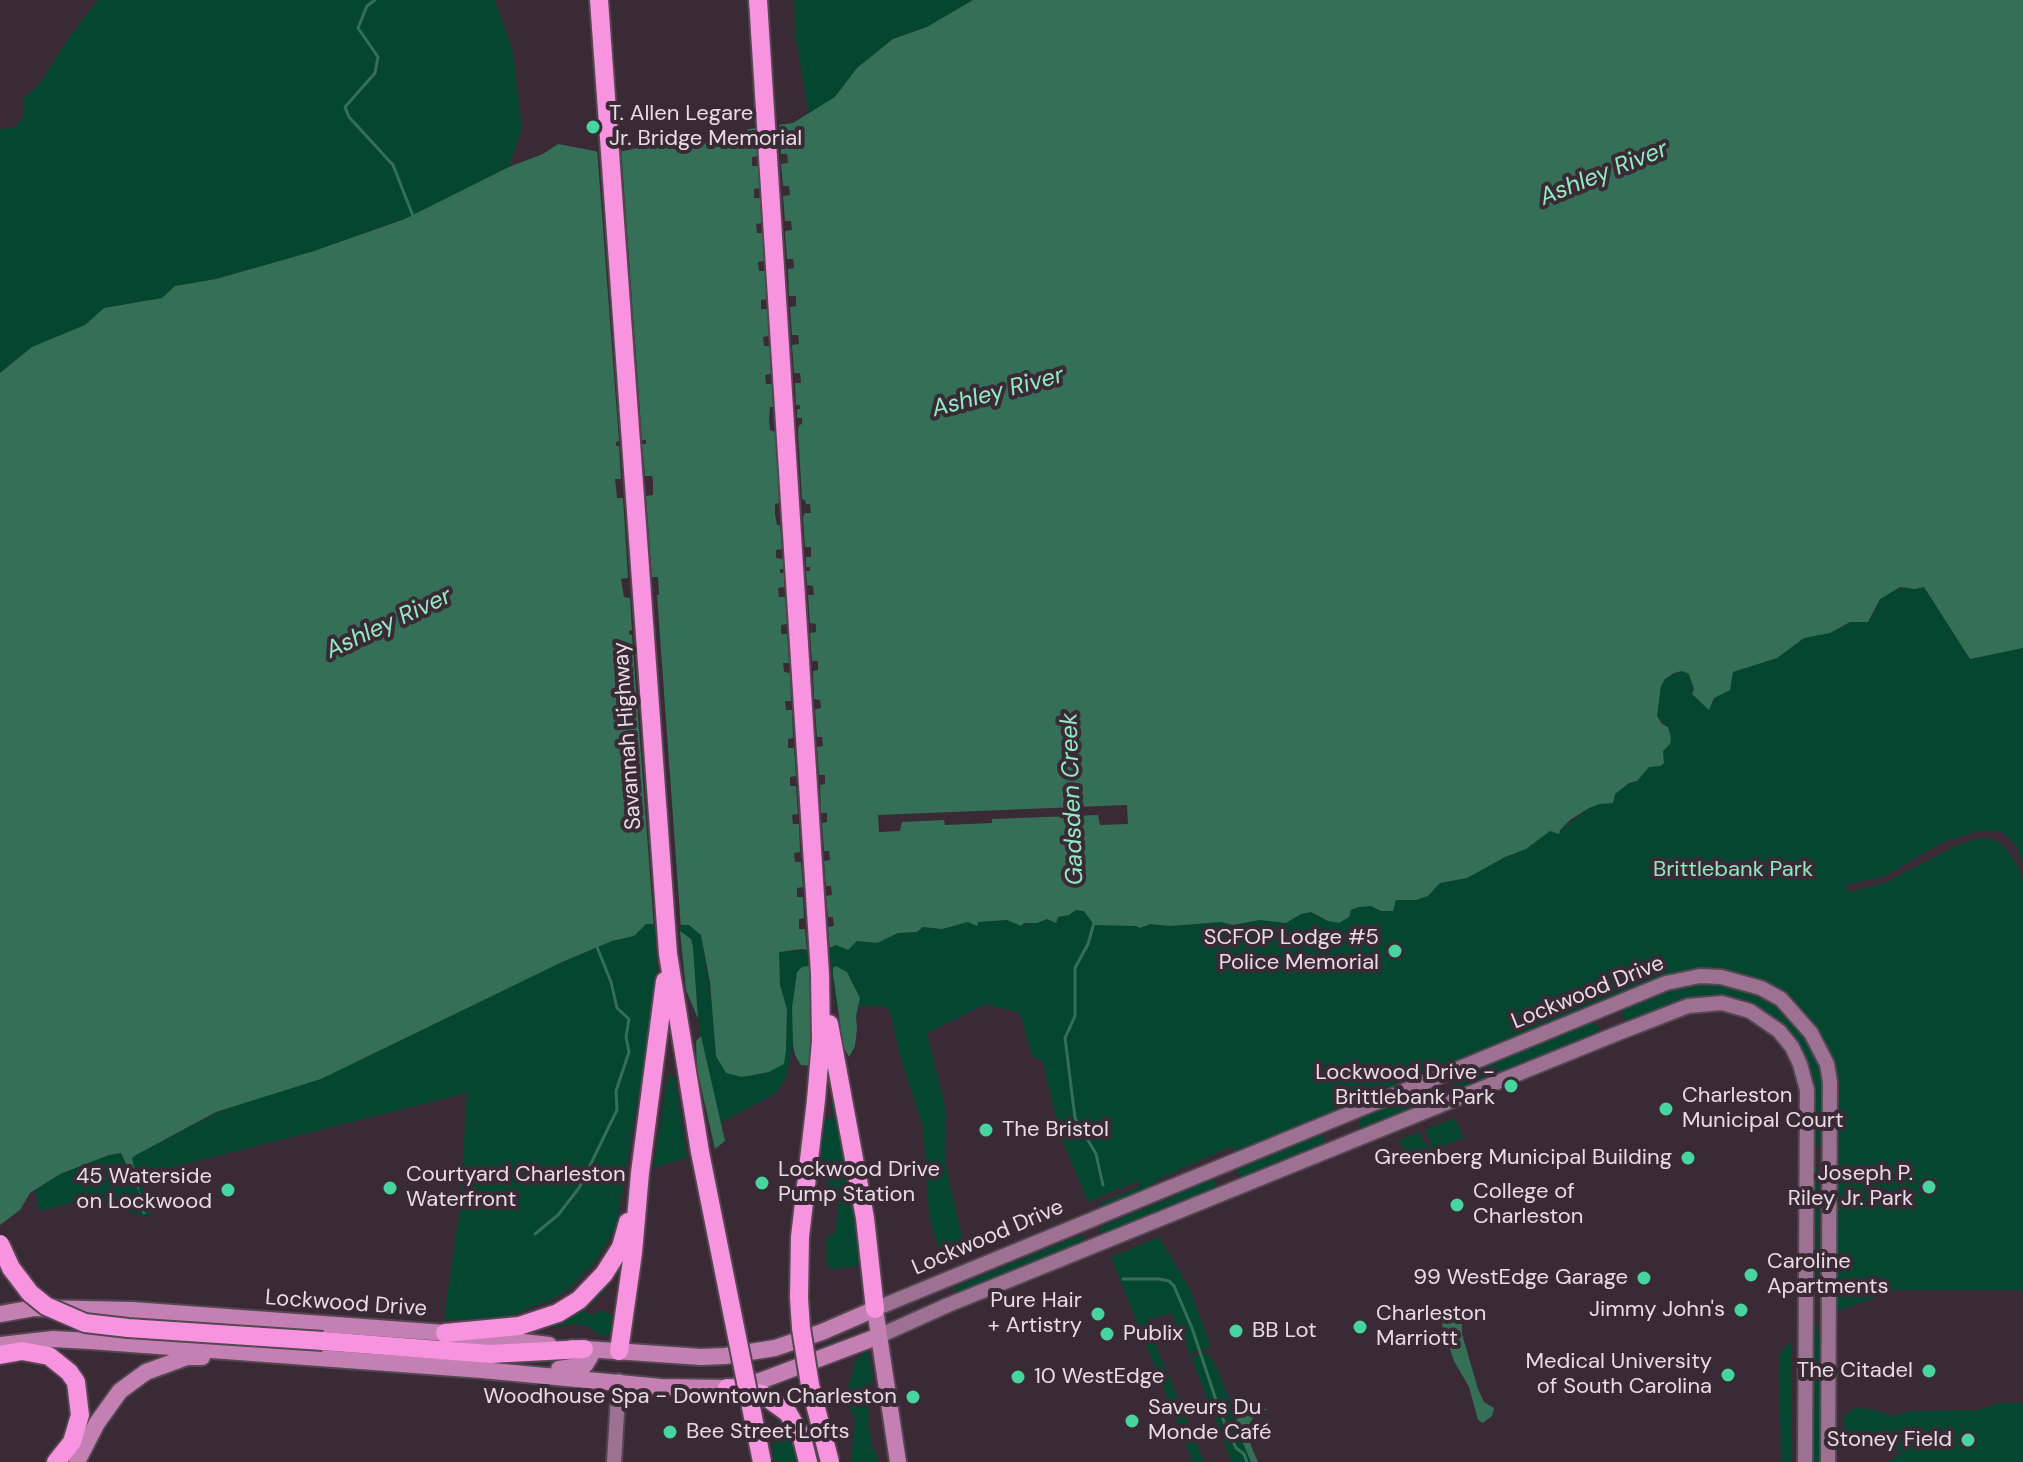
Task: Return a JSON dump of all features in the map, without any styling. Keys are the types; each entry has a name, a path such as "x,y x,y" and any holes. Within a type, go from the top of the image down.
{"highway":[{"name":"Savannah Highway","path":"599,0 668,949 700,1152 762,1462"},
{"path":"758,0 820,974 821,1041 800,1237 799,1298 810,1385 830,1462"},
{"path":"619,1351 668,949"},
{"path":"820,974 865,1218 875,1309"},
{"path":"445,1333 537,1322 579,1300 604,1274 621,1247 640,1173"},
{"path":"0,1244 11,1268 30,1293 46,1306 85,1323 490,1354 584,1349"},
{"path":"0,1355 22,1351 55,1358 76,1382 80,1415 72,1442 56,1462"},
{"path":"727,1388 762,1394 788,1413 802,1438 808,1462"}],"main road":[{"name":"Lockwood Drive","path":"0,1314 34,1308 132,1310 445,1333 584,1349 701,1357 775,1348 822,1332 1677,979 1700,976 1742,982 1781,999 1811,1033 1827,1064 1830,1082 1828,1462"},
{"name":"Lockwood Drive","path":"0,1345 53,1339 90,1341 619,1381 661,1387 727,1388 760,1381 879,1336 948,1305 1616,1034 1703,1003 1736,1006 1765,1020 1792,1047 1807,1090 1805,1462"},
{"path":"1606,1008 1616,1034"},
{"path":"1443,1075 1454,1100"},
{"path":"1338,1118 1348,1143"},
{"path":"1807,1154 1829,1156"},
{"path":"1224,1164 1233,1189"},
{"path":"1086,1221 1096,1246"},
{"path":"939,1283 948,1305"},
{"path":"1806,1302 1829,1289"},
{"path":"875,1309 898,1462"},
{"path":"482,1370 581,1367 590,1357 584,1349"},
{"path":"614,1462 619,1351"},
{"path":"77,1462 110,1402 146,1372 187,1357 267,1354"}],"green space":[{"path":"98,0 495,0 513,52 522,128 509,167 421,213 311,252 216,279 175,286 162,298 104,308 85,325 32,347 0,373 0,129 13,128 24,117 23,98 38,86"},
{"path":"794,0 973,0 927,27 893,39 857,68 835,97 809,114 795,33"},
{"name":"Brittlebank Park","path":"1905,587 1924,587 1970,659 2023,648 2023,861 2017,847 2006,835 1998,831 1979,831 1943,842 1885,876 1846,885 1849,892 1885,883 1958,845 1978,838 1993,839 2005,847 2019,868 2023,880 2023,1290 1897,1290 1835,1312 1832,1065 1826,1045 1807,1018 1712,972 1240,1152 1230,1147 1159,1179 1149,1188 1102,1207 1100,1203 1139,1187 1138,1181 1088,1202 1059,1132 1043,1061 1032,1056 1020,1013 986,1004 927,1033 945,1106 946,1166 966,1254 949,1258 947,1252 940,1254 929,1215 923,1128 899,1052 891,1014 881,1006 836,1006 829,949 836,945 853,945 857,941 877,943 898,933 917,932 923,927 942,929 969,922 977,925 978,922 1007,920 1032,924 1047,919 1056,922 1075,910 1084,911 1089,916 1170,926 1221,922 1233,925 1260,920 1286,923 1311,912 1328,921 1343,920 1351,910 1359,907 1371,906 1381,911 1396,900 1416,900 1428,896 1440,883 1467,878 1514,855 1550,831 1563,828 1589,808 1613,803 1615,794 1623,787 1637,780 1649,767 1658,764 1663,751 1670,744 1669,729 1657,716 1661,686 1668,676 1682,671 1689,674 1694,689 1692,694 1713,703 1714,698 1731,685 1733,672 1777,658 1804,638 1837,630 1873,615 1886,593"},
{"path":"646,924 655,924 657,968 651,1040 639,1090 618,1218 613,1233 595,1262 570,1288 553,1299 513,1315 482,1320 444,1319 460,1208 467,1093 141,1175 151,1213 147,1217 87,1199 39,1211 35,1189 60,1174 109,1155 121,1153 139,1191 132,1157 216,1113 367,1057 562,962 612,941 634,936"},
{"path":"679,925 690,925 701,935 712,1004 742,1077 769,1072 786,1050 787,1009 780,985 779,952 807,950 809,966 802,967 795,982 793,1044 786,1079 775,1094 720,1123 699,1030 693,947 691,939 680,931"},
{"path":"1720,982 1749,989 1772,1000 1800,1025 1819,1062 1823,1079 1823,1140 1818,1146 1813,1144 1812,1089 1781,1024 1765,1012 1743,1001 1707,997 1630,1022 1623,1018 1622,1012 1627,1007 1670,989 1694,983"},
{"path":"1593,1022 1600,1028 1596,1036 1465,1089 1454,1085 1460,1074"},
{"path":"668,1075 675,1076 687,1158 653,1168"},
{"path":"1430,1086 1440,1090 1441,1095 1436,1101 1361,1130 1361,1115"},
{"path":"831,1097 862,1253 861,1261 856,1266 827,1270 826,1237 835,1233 839,1203 831,1198 821,1156 804,1119 833,1118"},
{"path":"1455,1118 1465,1141 1458,1139 1433,1153 1426,1129"},
{"path":"1419,1132 1431,1153 1406,1156 1399,1140"},
{"path":"1315,1134 1323,1136 1326,1145 1244,1178 1237,1175 1238,1165"},
{"path":"1815,1167 1818,1169 1818,1239 1823,1266 1822,1279 1818,1281 1813,1278 1812,1170"},
{"path":"1207,1177 1217,1181 1214,1191 1106,1235 1100,1233 1102,1226 1173,1197"},
{"path":"1078,1236 1085,1237 1082,1245 959,1294 952,1288"},
{"path":"1159,1237 1188,1285 1211,1346 1190,1354 1171,1313 1149,1319 1148,1326 1204,1462 1193,1462 1111,1257"},
{"path":"622,1272 625,1274 619,1331 608,1336 598,1335 588,1326 574,1324 533,1331 579,1307 611,1275 613,1279 606,1290 583,1312 593,1314 603,1311 612,1315 618,1303"},
{"path":"1815,1322 1819,1335 1823,1462 1811,1462 1812,1323"},
{"path":"1792,1341 1791,1462 1781,1462 1779,1353"},
{"path":"866,1350 873,1378 868,1418 872,1446 880,1462 851,1462 855,1419 845,1399 855,1362"},
{"path":"1207,1352 1216,1366 1254,1462 1232,1462 1191,1357"},
{"path":"2001,1403 2023,1403 2023,1462 1887,1462 1902,1453 1873,1436 1851,1435 1843,1429 1844,1416 1855,1408 1872,1409 1892,1416 1912,1411 1977,1410"},
{"path":"779,1414 802,1462 775,1462 772,1452"}],"shaded area":[{"path":"680,931 691,939 693,947 698,1019 686,990"},
{"path":"809,966 812,1022 810,1066 801,1065 795,1055 792,1008 797,972"},
{"path":"836,966 847,972 860,998 855,1046 849,1057 841,1043 833,974"},
{"path":"701,1036 725,1141 715,1149 697,1069 696,1041"},
{"path":"1463,1307 1468,1308 1462,1319 1462,1334 1478,1389 1484,1402 1494,1408 1492,1416 1483,1423 1478,1420 1469,1387 1454,1361 1442,1325 1445,1315"},
{"path":"1267,1409 1255,1415 1248,1426 1251,1446 1258,1462 1251,1462 1234,1422"}],"water":[{"name":"Ashley River","path":"973,0 2023,0 2023,648 1970,659 1924,587 1900,587 1880,599 1868,622 1850,622 1830,633 1804,638 1777,658 1733,672 1730,690 1714,698 1709,710 1692,694 1694,689 1689,674 1682,671 1674,673 1661,686 1657,716 1668,727 1671,738 1663,751 1664,763 1661,766 1649,767 1637,781 1615,794 1613,803 1589,808 1570,820 1559,834 1550,831 1526,849 1467,878 1440,883 1428,896 1416,900 1396,900 1393,911 1359,907 1351,910 1349,917 1339,923 1311,912 1286,923 1260,920 1233,925 1221,922 1170,926 1150,924 1140,928 1094,925 1084,911 1076,910 1058,917 1056,923 1047,919 1021,926 1007,920 978,922 977,926 968,922 942,929 923,927 917,932 898,933 877,943 857,941 848,950 836,945 820,952 802,949 779,952 780,985 787,1009 786,1050 784,1064 769,1072 742,1077 726,1073 716,1056 710,982 701,935 689,925 646,924 634,936 612,941 562,962 321,1079 216,1112 132,1158 140,1194 121,1153 109,1155 60,1174 30,1193 20,1210 0,1225 0,373 32,347 85,325 104,308 162,298 175,286 216,279 311,252 405,219 558,144 610,154 642,147 697,146 749,129 793,123 835,97 857,68 893,39 927,27"}],"pier":[{"path":"779,123 781,154 787,154 788,163 781,164 783,186 789,186 790,195 783,196 785,221 791,221 792,230 785,231 787,259 793,259 794,268 788,269 789,296 796,296 796,306 790,307 792,335 798,335 799,344 792,345 794,373 800,373 801,383 795,383 796,405 800,405 797,418 802,418 798,431 802,499 810,504 811,513 805,513 803,517 805,547 811,547 811,557 806,557 806,567 810,567 810,571 806,571 807,585 813,586 814,595 808,595 810,623 816,624 816,632 810,633 812,661 818,661 818,670 813,671 814,699 820,700 821,708 815,709 817,737 822,737 823,746 817,747 819,775 825,775 825,784 820,785 821,813 827,813 827,822 822,823 824,851 829,851 830,860 824,861 826,886 831,886 832,895 826,896 828,917 833,917 834,926 828,927 830,953 820,956 807,954 805,929 799,929 799,919 804,918 803,897 797,897 797,888 803,887 801,862 795,862 794,853 800,852 799,824 793,824 792,815 798,814 796,786 790,786 790,777 796,776 794,748 788,748 788,739 793,738 792,710 786,710 785,701 791,701 790,673 784,672 783,663 789,663 787,634 781,634 781,625 787,624 785,597 779,597 778,588 784,587 784,573 780,573 783,559 776,558 776,550 782,549 780,525 777,525 775,514 775,504 779,503 777,458 775,432 770,430 769,420 770,407 773,407 772,384 766,384 765,375 771,374 770,346 764,346 763,337 769,336 767,309 761,309 761,300 767,299 765,271 759,271 758,262 764,261 763,233 757,233 756,224 762,223 761,198 754,198 754,189 760,188 759,166 752,166 752,157 758,156 756,125"},
{"path":"597,148 621,148 642,440 646,440 646,444 642,444 645,476 652,476 653,481 653,495 646,496 652,577 658,577 681,929 654,928 632,635 629,634 632,630 630,598 624,597 621,579 628,578 623,498 617,498 615,479 621,479 619,446 616,446 619,441"},
{"path":"1127,805 1128,824 1100,825 1098,815 992,819 992,823 945,825 944,820 902,822 900,831 879,832 878,815"}],"waterway":[{"path":"375,0 367,6 358,28 378,57 375,73 345,107 349,117 393,165 413,216"},
{"name":"Gadsden Creek","path":"1094,923 1088,944 1075,968 1075,1016 1065,1038 1075,1118 1096,1154 1103,1185"},
{"path":"535,1234 558,1215 579,1188 617,1110 616,1091 629,1052 626,1037 629,1019 617,1008 597,947"},
{"path":"140,1194 144,1213"},
{"name":"Gadsden Creek","path":"1123,1279 1159,1279 1169,1281 1174,1286 1192,1328 1221,1415 1236,1448 1244,1454 1247,1462"}],"place":[{"name":"T. Allen Legare Jr. Bridge Memorial","path":"593,127"},
{"name":"SCFOP Lodge #5 Police Memorial","path":"1395,951"},
{"name":"Lockwood Drive - Brittlebank Park","path":"1511,1086"},
{"name":"Charleston Municipal Court","path":"1666,1109"},
{"name":"The Bristol","path":"986,1130"},
{"name":"Greenberg Municipal Building","path":"1688,1158"},
{"name":"Lockwood Drive Pump Station","path":"762,1183"},
{"name":"Joseph P. Riley Jr. Park","path":"1929,1187"},
{"name":"Courtyard Charleston Waterfront","path":"390,1188"},
{"name":"45 Waterside on Lockwood","path":"228,1190"},
{"name":"College of Charleston","path":"1457,1205"},
{"name":"Caroline Apartments","path":"1751,1275"},
{"name":"99 WestEdge Garage","path":"1644,1278"},
{"name":"Jimmy John's","path":"1741,1310"},
{"name":"Pure Hair + Artistry","path":"1098,1314"},
{"name":"Charleston Marriott","path":"1360,1327"},
{"name":"BB Lot","path":"1236,1331"},
{"name":"Publix","path":"1107,1334"},
{"name":"The Citadel","path":"1929,1371"},
{"name":"Medical University of South Carolina","path":"1728,1375"},
{"name":"10 WestEdge","path":"1018,1377"},
{"name":"Woodhouse Spa - Downtown Charleston","path":"913,1397"},
{"name":"Saveurs Du Monde Café","path":"1132,1421"},
{"name":"Bee Street Lofts","path":"670,1432"},
{"name":"Stoney Field","path":"1968,1440"}]}
